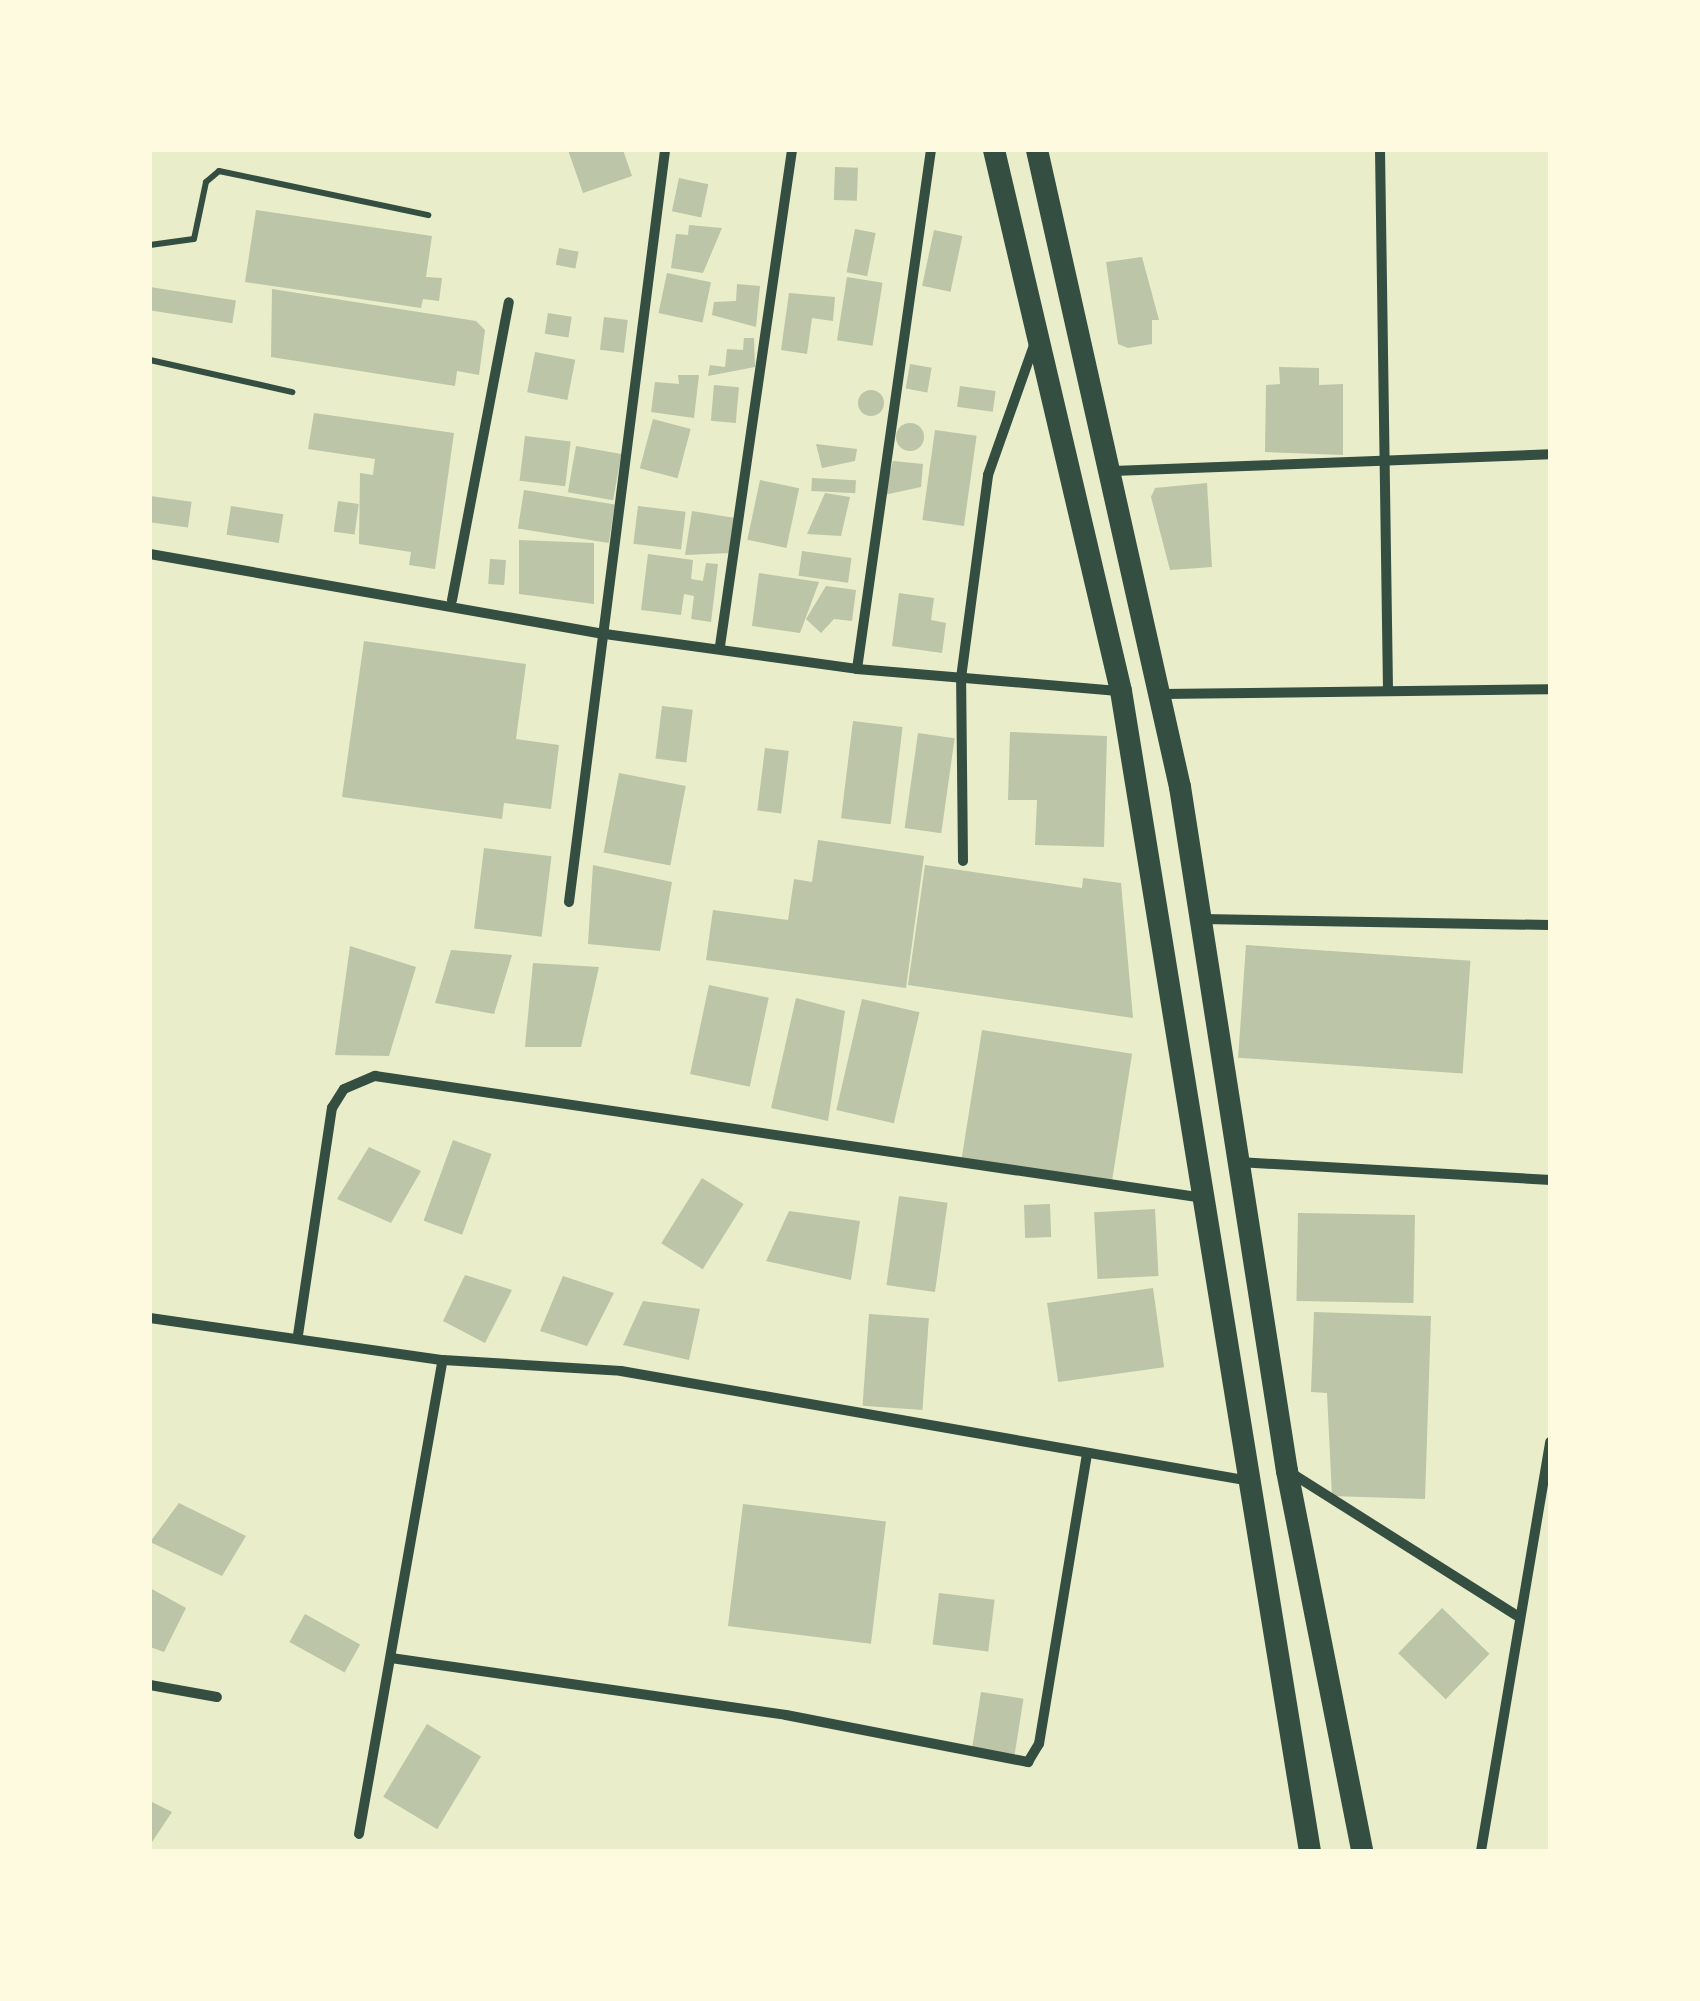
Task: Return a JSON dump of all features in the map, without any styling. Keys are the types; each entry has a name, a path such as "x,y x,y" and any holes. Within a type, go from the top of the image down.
{"main road":[{"path":"994,150 1120,691 1196,1197 1310,1851"},
{"path":"1037,150 1162,694 1202,918 1287,1470 1362,1851"}],"street":[{"path":"568,902 665,150"},
{"path":"720,646 792,150"},
{"path":"857,669 931,150"},
{"path":"1380,150 1388,464 1388,690"},
{"path":"452,600 509,302"},
{"path":"962,860 962,678 999,424 1038,334"},
{"path":"1113,471 1388,464 1550,454"},
{"path":"150,554 452,600 605,634 720,646 857,669 1120,691"},
{"path":"1162,694 1550,689"},
{"path":"1202,918 1550,926"},
{"path":"298,1335 332,1108 344,1089 374,1076 1196,1197"},
{"path":"1238,1162 1550,1180"},
{"path":"150,1318 298,1335 443,1360 621,1372 1244,1480"},
{"path":"359,1834 443,1360"},
{"path":"1481,1851 1516,1615 1550,1442"},
{"path":"392,1658 786,1714 1028,1762 1038,1744 1086,1455"},
{"path":"1287,1470 1516,1615"},
{"path":"150,1685 218,1698"}],"lane":[{"path":"150,245 194,239 206,182 219,171 428,215"},
{"path":"150,360 292,392"}],"building":[{"path":"568,150 623,150 632,176 583,193"},
{"path":"835,167 858,168 857,201 834,200"},
{"path":"679,178 708,184 701,217 672,211"},
{"path":"256,210 432,236 426,277 442,278 439,301 423,299 421,308 245,282"},
{"path":"689,225 722,228 703,273 671,268 676,234 688,235"},
{"path":"855,229 876,233 867,276 847,272"},
{"path":"934,230 962,236 951,292 922,286"},
{"path":"559,248 579,252 575,269 556,265"},
{"path":"1142,257 1159,320 1152,320 1152,344 1128,348 1118,344 1106,262"},
{"path":"667,273 711,282 702,322 658,313"},
{"path":"847,277 883,283 873,346 837,340"},
{"path":"737,284 760,286 756,327 712,315 714,302 736,301"},
{"path":"150,287 236,301 232,323 150,310"},
{"path":"272,289 476,321 485,330 479,375 457,371 455,386 271,357"},
{"path":"789,293 835,297 833,321 812,318 807,354 781,350"},
{"path":"548,313 572,317 568,337 545,334"},
{"path":"604,317 628,320 624,353 600,350"},
{"path":"744,338 754,338 755,367 708,376 710,365 725,367 727,349 743,350"},
{"path":"535,352 575,360 567,400 527,392"},
{"path":"910,364 932,368 927,392 906,389"},
{"path":"1279,367 1319,368 1319,385 1343,384 1343,455 1265,452 1266,385 1280,384"},
{"path":"678,375 699,375 694,418 651,412 655,382 679,384"},
{"path":"714,385 739,387 736,423 711,421"},
{"path":"960,386 996,391 993,412 957,407"},
{"path":"871,390 880,394 884,403 880,412 871,416 862,412 858,403 862,394"},
{"path":"314,413 454,433 435,569 409,565 411,552 359,544 360,473 373,475 375,459 308,449"},
{"path":"653,419 691,429 677,478 640,468"},
{"path":"910,423 920,427 924,437 920,447 910,451 900,447 896,437 900,427"},
{"path":"935,430 977,436 964,526 922,520"},
{"path":"525,436 571,442 565,486 520,481"},
{"path":"816,444 857,449 855,461 822,468"},
{"path":"576,446 621,454 613,500 568,492"},
{"path":"893,461 923,464 921,487 884,495"},
{"path":"812,478 856,480 855,493 811,491"},
{"path":"760,480 799,488 786,548 747,540"},
{"path":"1207,483 1212,567 1170,570 1151,497 1155,488"},
{"path":"524,490 615,504 609,543 518,529"},
{"path":"825,493 850,497 841,536 807,534"},
{"path":"150,496 192,502 188,528 150,522"},
{"path":"338,501 359,504 354,535 334,532"},
{"path":"231,506 283,514 279,543 226,535"},
{"path":"638,506 686,512 681,550 633,544"},
{"path":"692,511 735,518 730,553 685,555"},
{"path":"519,540 594,543 594,604 519,594"},
{"path":"802,551 852,558 848,583 799,576"},
{"path":"648,554 693,560 691,579 703,581 706,563 718,564 711,622 691,619 694,596 684,594 681,615 641,610"},
{"path":"490,559 506,560 504,585 488,584"},
{"path":"759,573 819,582 800,633 752,626"},
{"path":"826,586 856,590 852,621 834,619 821,633 806,619"},
{"path":"899,593 934,598 931,620 946,623 942,653 892,646"},
{"path":"364,641 526,664 516,739 559,745 551,809 504,803 502,819 342,797"},
{"path":"662,706 693,710 686,762 656,759"},
{"path":"853,721 903,727 891,824 841,818"},
{"path":"1010,732 1107,736 1104,847 1035,845 1037,800 1008,800"},
{"path":"918,733 955,738 941,833 905,828"},
{"path":"765,748 789,751 781,813 757,811"},
{"path":"619,773 686,786 670,865 604,853"},
{"path":"818,840 924,856 906,988 706,960 713,910 788,920 794,879 812,882"},
{"path":"484,848 551,856 542,937 474,928"},
{"path":"593,865 672,882 660,951 588,944"},
{"path":"925,865 1082,888 1083,878 1121,883 1133,1018 908,985"},
{"path":"1246,945 1470,961 1463,1073 1238,1058"},
{"path":"350,946 416,967 389,1056 335,1055"},
{"path":"451,950 512,955 494,1014 435,1003"},
{"path":"533,963 599,967 581,1047 525,1047"},
{"path":"709,985 769,998 750,1087 690,1074"},
{"path":"796,998 845,1011 828,1121 771,1108"},
{"path":"862,999 919,1012 894,1123 836,1110"},
{"path":"982,1030 1132,1054 1112,1183 962,1159"},
{"path":"453,1140 492,1154 462,1235 424,1221"},
{"path":"369,1147 421,1171 391,1223 337,1199"},
{"path":"702,1178 744,1204 703,1269 661,1243"},
{"path":"899,1196 948,1203 935,1292 886,1285"},
{"path":"1050,1204 1051,1237 1025,1238 1024,1205"},
{"path":"1155,1209 1159,1276 1098,1279 1094,1212"},
{"path":"789,1211 860,1221 851,1280 766,1261"},
{"path":"1298,1213 1415,1215 1413,1303 1296,1301"},
{"path":"465,1275 512,1290 485,1343 443,1321"},
{"path":"563,1276 614,1293 587,1346 540,1331"},
{"path":"1153,1288 1164,1367 1058,1382 1047,1303"},
{"path":"643,1301 700,1309 689,1360 623,1345"},
{"path":"1314,1312 1431,1316 1425,1499 1332,1496 1327,1393 1311,1392"},
{"path":"869,1314 929,1318 922,1410 863,1406"},
{"path":"179,1503 246,1536 222,1576 150,1542"},
{"path":"743,1504 886,1522 871,1644 728,1626"},
{"path":"150,1588 186,1608 164,1652 150,1647"},
{"path":"939,1593 995,1600 988,1651 933,1645"},
{"path":"1442,1608 1489,1654 1446,1699 1398,1653"},
{"path":"305,1614 360,1645 345,1673 289,1642"},
{"path":"981,1692 1023,1699 1014,1758 972,1751"},
{"path":"427,1724 481,1756 437,1829 383,1797"},
{"path":"150,1801 172,1812 150,1845"}]}
